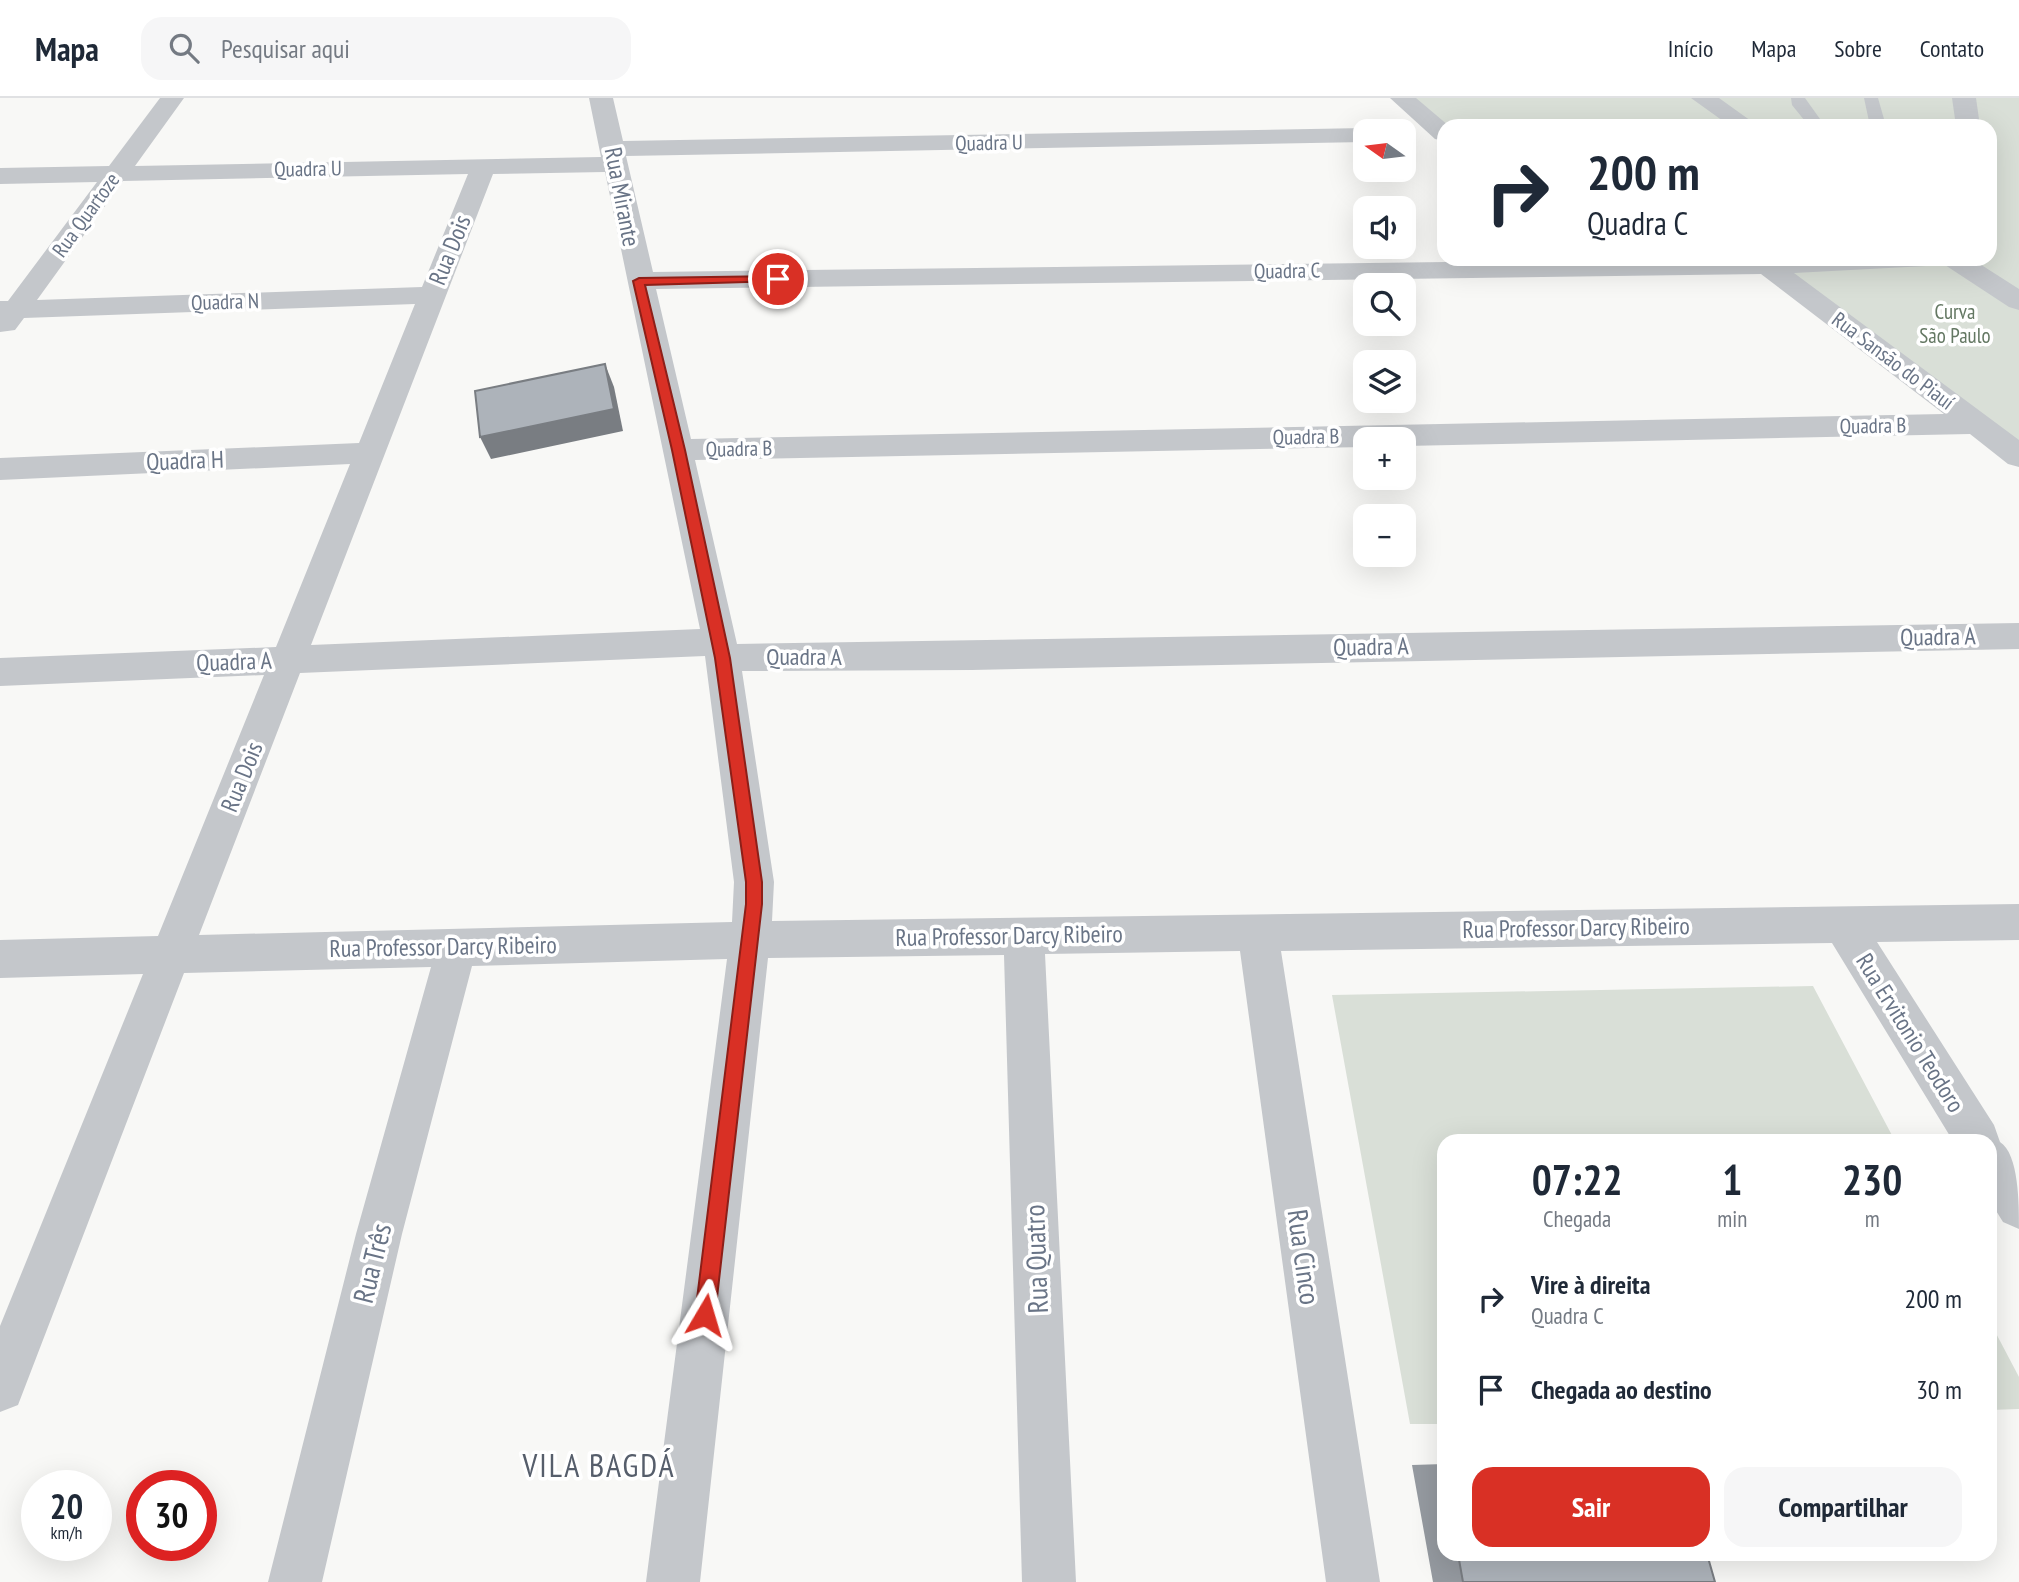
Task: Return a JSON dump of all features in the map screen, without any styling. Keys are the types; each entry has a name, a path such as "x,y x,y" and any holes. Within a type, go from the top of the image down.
{"street":[{"name":"Rua Quartoze","path":"0,332 8,309 172,98"},
{"name":"Rua Mirante","path":"601,98 721,650 754,882 750,940 673,1582"},
{"path":"1402,98 1437,127"},
{"path":"1703,98 1735,119"},
{"path":"1964,98 1967,119"},
{"path":"1416,134 1437,133"},
{"name":"Quadra U","path":"0,176 483,167 614,156 1353,135"},
{"name":"Rua Dois","path":"0,1387 483,167"},
{"name":"Quadra C","path":"639,281 1440,266"},
{"name":"Rua Sansão do Piauí","path":"1767,266 2019,456"},
{"path":"1965,266 2019,302"},
{"name":"Quadra N","path":"8,309 432,295"},
{"name":"Quadra B","path":"679,450 1975,424"},
{"name":"Quadra H","path":"0,469 370,453"},
{"name":"Quadra A","path":"0,672 288,660 721,650 986,656 2019,636"},
{"name":"Rua Professor Darcy Ribeiro","path":"0,959 750,940 2019,922"},
{"name":"Rua Ervitonio Teodoro","path":"1843,924 1974,1134"},
{"name":"Rua Cinco","path":"1258,932 1353,1582"},
{"name":"Rua Quatro","path":"1024,935 1049,1582"},
{"name":"Rua Três","path":"295,1582 379,1234 457,946"},
{"path":"1997,1171 2019,1206"}],"lane":[{"path":"1798,98 1810,119"},
{"path":"1871,98 1876,119"}],"green space":[{"name":"Curva São Paulo","path":"1404,98 2019,98 2019,452 1767,266 1997,266 1997,119 1437,121"},
{"name":"Curva São Paulo","path":"1604,266 1767,266 1605,267"},
{"path":"1813,986 1891,1134 1437,1134 1437,1424 1410,1424 1332,995"},
{"path":"1997,1335 2019,1377 2019,1409 1997,1410"}],"building":[{"path":"605,364 614,409 480,437 475,391"},
{"path":"1459,1561 1709,1561 1715,1582 1463,1582"}],"district":[{"name":"VILA BAGDÁ","path":"599,1466"}],"route":[{"path":"705,1315 754,904 754,882 723,658 679,450 639,281 778,279"}]}
